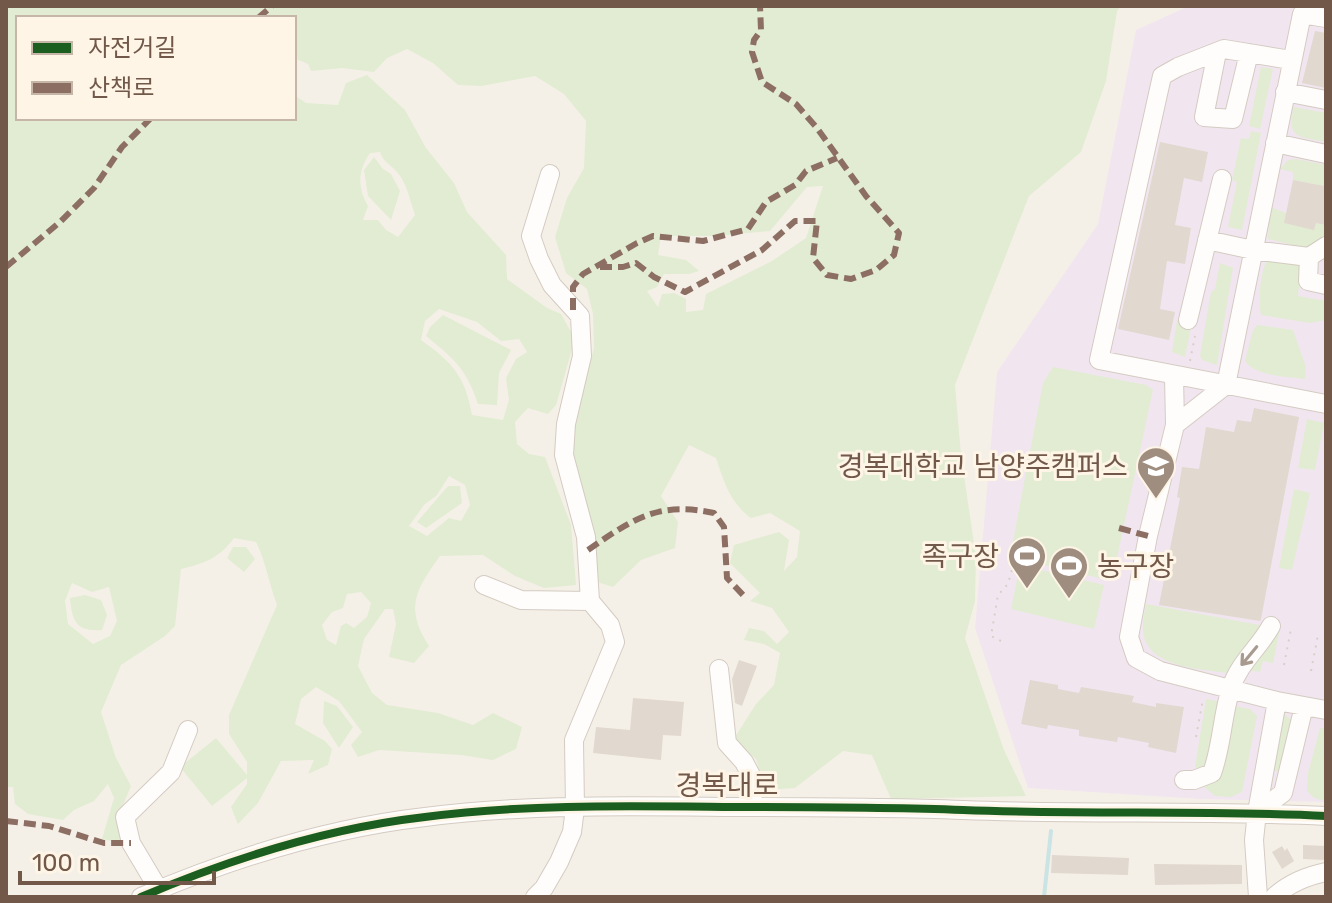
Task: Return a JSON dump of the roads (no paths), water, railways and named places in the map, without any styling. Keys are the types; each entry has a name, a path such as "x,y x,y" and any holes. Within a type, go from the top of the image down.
{"street":[{"path":"1175,425 1226,385 1302,14 1326,18"},
{"path":"1291,60 1224,49 1162,76 1099,360 1326,404"},
{"path":"1217,52 1204,117 1233,119 1249,53"},
{"path":"1285,92 1326,100"},
{"path":"1275,143 1326,154"},
{"path":"535,897 544,888 572,832 575,808 574,740 615,642 610,625 590,601 586,537 564,455 566,424 582,356 580,316 552,285 531,236 550,174"},
{"path":"1188,320 1222,179"},
{"path":"1207,240 1309,257 1326,246"},
{"path":"1309,257 1308,281 1326,285"},
{"path":"1180,377 1175,425 1148,536 1129,637 1136,658 1160,671 1277,701 1326,710"},
{"path":"484,585 521,600 590,601"},
{"path":"1184,780 1194,780 1212,773 1231,688 1242,663 1263,641 1271,626"},
{"path":"719,669 727,743 744,762 754,781 752,807"},
{"path":"1258,897 1254,840 1277,701"},
{"path":"1257,812 1283,793 1304,706"},
{"path":"159,890 131,843 125,817 171,772 188,730"},
{"name":"경복대로","path":"141,897 297,844 368,826 425,817 575,808 752,807 1257,812 1326,816"},
{"path":"1274,897 1307,876 1326,872"}],"waterway":[{"path":"1044,897 1051,831"}],"place":[{"name":"경복대학교 남양주캠퍼스","path":"1156,500"},
{"name":"족구장","path":"1027,590"},
{"name":"농구장","path":"1069,600"}]}
